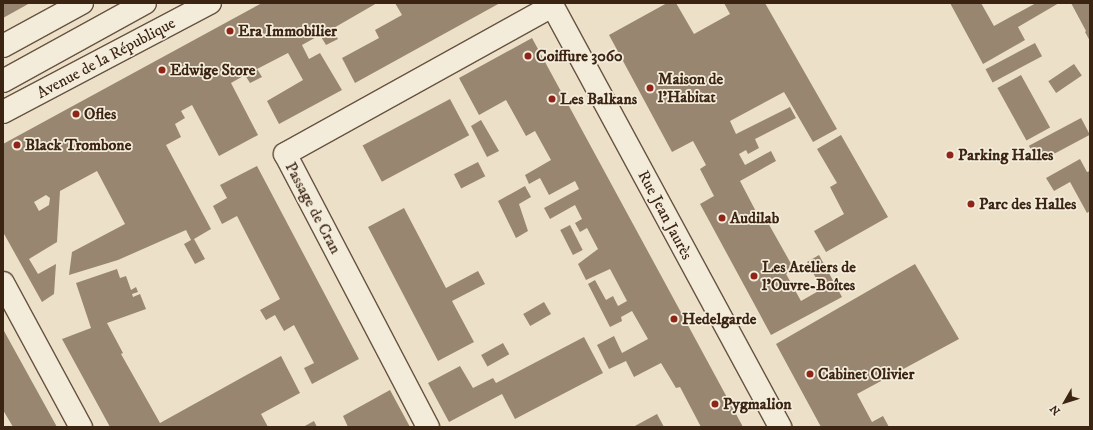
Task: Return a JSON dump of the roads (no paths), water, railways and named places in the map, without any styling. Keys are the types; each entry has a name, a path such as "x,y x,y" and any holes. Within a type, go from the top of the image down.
{"street":[{"path":"3,46 82,3"},
{"name":"Avenue de la République","path":"3,81 145,3"},
{"name":"Avenue de la République","path":"3,112 210,3"},
{"name":"Passage de Cran","path":"428,427 284,154 551,4"},
{"name":"Rue Jean Jaurès","path":"551,4 780,427"},
{"path":"3,283 81,427"}],"place":[{"name":"Era Immobilier","path":"230,31"},
{"name":"Coiffure 3060","path":"528,56"},
{"name":"Edwige Store","path":"162,70"},
{"name":"Maison de l'Habitat","path":"650,88"},
{"name":"Les Balkans","path":"552,99"},
{"name":"Ofles","path":"76,114"},
{"name":"Black Trombone","path":"17,145"},
{"name":"Parking Halles","path":"950,155"},
{"name":"Parc des Halles","path":"971,204"},
{"name":"Audilab","path":"722,218"},
{"name":"Les Ateliers de l'Ouvre-Boîtes","path":"754,276"},
{"name":"Hedelgarde","path":"674,319"},
{"name":"Cabinet Olivier","path":"810,374"},
{"name":"Pygmalion","path":"715,404"}]}
